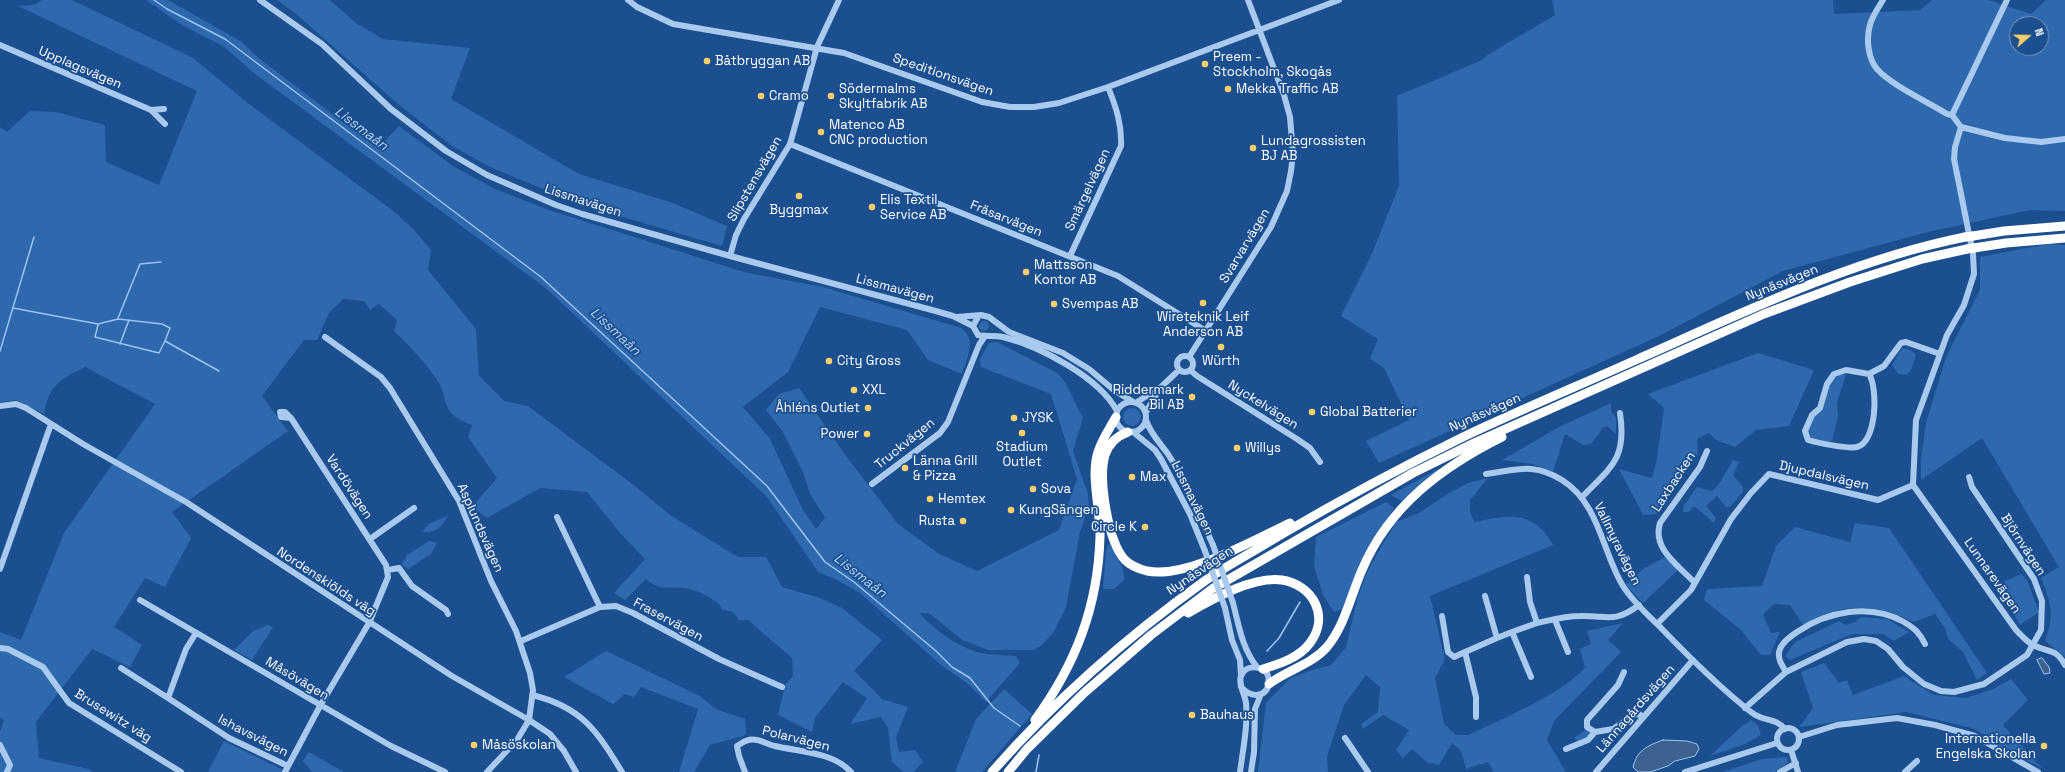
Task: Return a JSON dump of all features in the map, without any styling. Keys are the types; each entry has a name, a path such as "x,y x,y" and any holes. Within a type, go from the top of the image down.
{"highway":[{"name":"Nynäsvägen","path":"992,772 1016,745 1076,684 1143,627 1209,578 1335,503 1463,437 1762,304 1842,273 1919,246 2004,231 2065,226"},
{"name":"Nynäsvägen","path":"1008,772 1027,749 1084,693 1151,635 1212,589 1413,473 1474,443 1764,314 1850,282 1922,259 2006,243 2065,238"},
{"path":"1269,684 1279,676 1304,665 1327,647 1340,625 1362,570 1376,542 1400,510 1428,482 1458,461 1580,396"},
{"path":"1016,745 1051,698 1074,657 1086,626 1092,605 1100,536 1096,465 1098,452 1116,414"},
{"path":"1130,432 1115,439 1105,455 1104,486 1107,513 1116,546 1125,560 1138,568 1148,571 1167,571 1202,562 1335,503"},
{"path":"1151,635 1209,601 1237,589 1266,581 1280,580 1293,583 1303,588 1316,602 1319,614 1318,625 1310,643 1299,653 1286,661 1260,668"}],"street":[{"name":"Lissmavägen","path":"260,0 322,44 391,109 446,151 487,175 556,205 730,256 953,316 973,326"},
{"name":"Speditionsvägen","path":"628,0 637,7 673,24 817,47 851,55 982,102 1010,107 1034,107 1059,104 1339,0"},
{"name":"Slipstensvägen","path":"730,256 736,235 744,219 790,144 817,47 839,0"},
{"name":"Svarvarvägen","path":"1189,357 1279,213 1287,191 1291,171 1292,154 1290,116 1284,95 1248,0"},
{"path":"1883,0 1870,23 1868,31 1869,47 1874,65 1885,76 1952,115 1961,127 2005,138 2041,142 2065,139"},
{"path":"1952,115 2007,0"},
{"name":"Upplagsvägen","path":"0,45 151,110"},
{"name":"Smärgelvägen","path":"1070,256 1121,146 1122,130 1108,87"},
{"path":"151,110 164,109"},
{"path":"151,110 165,124"},
{"path":"1913,485 1916,420 1947,335 1964,304 1974,274 1972,250 1954,159 1955,147 1961,127"},
{"name":"Fräsarvägen","path":"790,144 1070,256 1127,281 1206,331"},
{"name":"Lissmavägen","path":"953,316 985,315 1009,332 1063,353 1089,369 1115,391 1134,402"},
{"path":"978,316 973,326 976,333 1004,337 1033,347 1064,364 1106,395 1116,414 1119,426 1130,432 1138,430 1146,420 1146,412 1161,388 1179,370"},
{"path":"987,335 993,330 993,321"},
{"name":"Truckvägen","path":"976,333 976,352"},
{"name":"Truckvägen","path":"872,484 940,433 948,422 976,352 987,335"},
{"name":"Asplundsvägen","path":"325,337 381,377 390,388 459,501 491,581 521,641 530,673 532,695 529,720"},
{"path":"1869,374 1874,381 1876,398 1871,430 1864,442 1857,447 1822,444 1808,440 1805,431 1812,415 1820,408 1827,384 1834,374 1846,370 1869,374 1884,366 1901,343 1906,342 1940,354"},
{"path":"1184,356 1189,357 1193,362 1190,370 1186,372 1179,370 1177,366 1178,360 1184,356"},
{"name":"Nyckelvägen","path":"1190,370 1310,448 1320,462"},
{"path":"1116,414 1121,405 1134,402 1161,388"},
{"path":"1134,402 1146,412"},
{"name":"Nordenskiölds väg","path":"0,406 16,404 26,408 85,445 186,502 369,623 459,680 529,720 550,734 564,751 576,772"},
{"path":"1582,497 1614,464 1622,436 1620,413"},
{"name":"Vardövägen","path":"290,418 370,539 388,570"},
{"name":"Lissmavägen","path":"1146,420 1148,427 1168,454 1213,545 1233,604 1243,642 1248,655 1260,668"},
{"path":"0,569 51,424"},
{"name":"Lissmavägen","path":"1130,432 1155,450 1161,458 1190,514 1225,608 1232,640 1240,660 1241,676"},
{"name":"Laxbacken","path":"1695,583 1660,544 1657,533 1660,523 1700,466 1706,450"},
{"name":"Vallmyravägen","path":"1486,474 1533,467 1562,480 1582,497 1595,520 1623,586 1639,605 1693,660 1745,708 1759,719 1780,722 1785,729"},
{"name":"Djupdalsvägen","path":"1657,624 1691,590 1731,519 1751,493 1769,474 1878,500 1913,485"},
{"name":"Björnvägen","path":"1745,708 1786,672 1848,642 1864,639 1876,641 1888,649 1903,667 1924,684 1941,691 1954,692 1984,684 2027,655 2034,645 2041,630 2043,615 2042,602 2034,578 1972,487 1969,477"},
{"name":"Lunnarevägen","path":"1913,485 2016,630 2034,645 2049,650 2061,657 2065,665"},
{"path":"370,539 414,508"},
{"path":"557,517 600,607"},
{"path":"286,769 320,706 369,623 388,577 388,570 399,568 412,586 446,610 448,614"},
{"path":"1527,577 1530,602 1537,623"},
{"path":"1485,596 1497,638"},
{"name":"Måsövägen","path":"140,600 320,706 391,746 445,772"},
{"path":"1442,616 1448,652 1454,657 1497,638 1537,623 1580,616 1618,617 1628,614 1639,605"},
{"name":"Fraservägen","path":"521,641 600,607 616,606 633,613 719,659 782,688"},
{"path":"1786,672 1779,660 1779,652 1782,644 1808,625 1822,619 1842,614 1864,610 1896,618 1912,627 1921,636 1925,644"},
{"path":"1554,620 1568,652"},
{"path":"168,698 186,649 196,632"},
{"path":"1512,632 1531,677"},
{"name":"Brusewitz väg","path":"0,648 8,649 43,667 69,703 181,772"},
{"path":"1465,652 1476,697 1476,717"},
{"name":"Lännagårdsvägen","path":"1596,772 1693,660"},
{"path":"1240,772 1246,727 1246,702 1241,687 1241,676 1250,667 1260,668 1269,679 1269,684 1266,690 1261,694 1253,696 1246,693 1241,687"},
{"name":"Ishavsvägen","path":"121,668 229,738 286,769"},
{"path":"1595,732 1587,727 1587,720 1618,685 1624,672"},
{"path":"1251,772 1254,752 1255,709 1261,694"},
{"path":"532,695 542,697 586,720 604,741 622,772"},
{"path":"1566,749 1588,740 1595,732 1613,729 1634,715 1639,714 1643,717"},
{"path":"1799,737 1837,725 1897,718 1935,725 1975,736 2038,772"},
{"path":"487,772 517,740 529,720"},
{"path":"1785,729 1792,729 1799,737 1798,745 1791,750 1783,749 1777,743 1777,736 1785,729"},
{"path":"1345,738 1368,772"},
{"name":"Polarvägen","path":"745,772 737,746 746,740 757,740 772,746 822,755 844,765 851,772"},
{"path":"1685,772 1777,743"},
{"path":"0,745 10,765 7,772"},
{"path":"1791,750 1798,772"},
{"path":"1905,772 1917,761"},
{"path":"1780,772 1796,763"}],"shaded area":[{"path":"42,0 72,0 193,58 249,104 396,213 413,229 431,250 428,270 476,329 479,376 504,401 528,406 635,486 670,515 738,557 766,557 782,587 820,598 842,608 882,640 854,671 882,699 908,707 896,738 899,752 915,750 923,762 913,772 904,772 892,762 888,728 881,717 850,724 867,698 843,682 815,718 812,732 778,715 785,685 793,676 792,658 748,620 739,620 733,612 721,609 720,605 699,592 684,588 664,588 656,586 646,579 625,600 614,593 645,559 621,534 587,492 540,488 487,518 472,507 497,478 468,437 472,425 454,416 449,411 440,385 435,377 416,353 394,331 397,320 379,304 370,310 364,301 343,299 329,313 317,340 304,340 262,396 288,431 172,512 191,538 165,587 145,578 114,627 142,645 130,667 92,649 36,722 39,758 89,769 93,772 0,772 0,732 4,720 0,718 0,632 21,640 64,533 155,404 85,367 62,379 57,384 49,396 44,414 16,400 0,402 0,127 7,132 30,111 56,112 105,125 106,162 159,185 197,91 18,6 34,5"},
{"path":"146,0 168,0 242,42 256,56 373,145 380,146 399,126 453,166 495,189 549,210 744,272 823,287 961,328 969,338 970,343 968,356 962,374 928,360 907,330 820,307 788,372 743,407 770,439 803,510 816,529 825,518 810,494 803,472 783,432 766,410 779,394 799,388 846,456 898,524 939,554 977,571 1059,530 1077,479 1051,394 981,367 980,359 989,343 997,342 1057,373 1068,388 1083,417 1073,451 1088,494 1089,505 1080,532 1066,607 1053,633 1042,645 1034,650 988,650 962,640 929,613 919,613 932,626 948,638 973,651 995,655 1016,656 1020,663 986,702 967,683 941,665 860,593 835,579 818,572 767,497 547,289 255,74 223,46 182,25"},
{"path":"277,0 330,0 356,23 383,39 470,48 451,99 579,174 673,203 727,226 722,246 582,205 492,168 452,146 398,104 296,14"},
{"path":"1552,0 1833,0 1834,14 1920,10 1932,0 1989,0 2031,14 2046,0 2065,0 2065,211 2030,210 1928,232 1783,271 1659,336 1379,463 1366,441 1409,420 1384,368 1370,359 1378,339 1341,316 1371,256 1399,186 1397,96 1480,61 1489,54 1555,15"},
{"path":"2048,244 2065,245 2065,657 2045,641 2051,616 2049,602 2041,578 2059,567 1982,438 1921,480 1921,459 1926,423 1946,357 1980,290 1980,257"},
{"path":"982,321 986,321 989,326 986,331 982,331 979,328 979,324"},
{"path":"1902,348 1910,350 1916,355 1911,370 1907,375 1898,374 1892,365"},
{"path":"1758,353 1814,370 1789,426 1756,430 1735,447 1716,440 1709,433 1697,439 1698,454 1656,514 1643,515 1619,469 1652,478 1657,458 1664,408 1648,394"},
{"path":"1846,374 1837,403 1838,417 1832,441 1823,442 1811,438 1807,430 1829,384 1836,376"},
{"path":"1611,403 1611,411 1616,418 1616,434 1607,426 1603,428 1591,444 1583,445 1565,434 1553,472 1533,464 1502,460 1557,428"},
{"path":"1132,408 1138,411 1141,417 1138,423 1132,426 1126,423 1123,417 1126,411"},
{"path":"1733,460 1739,462 1733,475 1743,487 1743,492 1730,507 1726,507 1717,496 1706,506 1716,518 1714,523 1694,506 1689,512 1683,512 1683,507 1697,487 1712,491 1719,484"},
{"path":"1440,469 1403,502 1391,495"},
{"path":"1488,478 1470,500 1470,512 1474,522 1498,518 1519,517 1537,525 1545,533 1553,545 1430,596 1445,659 1435,678 1444,724 1456,735 1469,735 1530,706 1560,688 1585,668 1580,649 1591,644 1587,631 1623,623 1608,640 1621,652 1554,721 1547,740 1566,772 1494,772 1488,762 1466,769 1461,751 1452,743 1439,765 1428,763 1412,749 1403,758 1396,750 1409,730 1383,715 1363,729 1361,724 1378,712 1380,687 1366,675 1344,705 1327,756 1328,772 1258,772 1266,703 1289,679 1309,671 1331,665 1346,647 1358,596 1369,568 1396,522 1419,513 1449,493 1468,483"},
{"path":"1386,502 1394,508 1370,545 1343,609 1334,612 1323,595 1314,566 1316,537"},
{"path":"448,516 438,529 431,532 422,532 430,523"},
{"path":"1855,523 1889,528 1987,673 1977,680 1963,652 1948,639 1945,628 1935,614 1914,622 1885,611 1858,608 1845,609 1817,617 1803,625 1790,605 1774,604 1763,614 1771,633 1780,632 1770,655 1761,655 1740,629 1704,600 1707,589 1762,586 1776,546 1795,527 1850,542"},
{"path":"429,541 437,543 431,554 408,569 402,565 407,555"},
{"path":"1109,543 1122,567 1125,579 1114,589 1103,589 1106,551"},
{"path":"1665,557 1678,570 1643,603 1626,585 1643,569"},
{"path":"2021,574 2027,580 2039,612 2020,625 2007,600 2005,581"},
{"path":"1861,617 1887,619 1909,632 1894,641 1883,634 1852,634 1790,660 1785,656 1795,642 1839,621 1846,625 1855,622"},
{"path":"268,625 273,627 252,660 234,650 253,631"},
{"path":"606,651 700,696 716,709 745,719 746,735 710,745 694,772 679,772 698,709 641,687 634,697 625,694 613,704 564,677"},
{"path":"2042,658 2049,667 2050,673 2044,674 2037,660"},
{"path":"1824,663 1839,683 1847,680 1853,695 1904,676 1934,695 1966,698 1993,689 2011,679 2028,700 2003,725 2042,768 2004,749 1975,729 1906,712 1799,727 1813,708 1801,672"},
{"path":"1004,689 1032,714 982,772 955,772 976,719"},
{"path":"1751,720 1758,725 1761,735 1745,744 1710,756 1742,726"},
{"path":"1587,729 1592,733 1587,739 1579,742 1574,738"},
{"path":"1663,740 1687,741 1697,744 1699,749 1695,756 1675,761 1668,766 1650,772 1638,772 1633,767 1637,756 1652,744"},
{"path":"224,741 283,770 280,772 208,772"},
{"path":"309,752 344,772 312,772 303,761"},
{"path":"1787,757 1788,763 1775,772 1723,772 1762,759"}],"waterway":[{"name":"Lissmaån","path":"154,0 167,9 225,39 541,277 767,486 825,562 854,582 936,651 952,667 970,678 994,708 1020,726"},
{"path":"0,351 34,237"},
{"path":"118,318 140,264 161,262"},
{"path":"13,308 98,324 118,319 162,324 170,328 165,341"},
{"path":"120,344 129,320"},
{"path":"98,325 95,337 159,353 165,341 219,371"},
{"path":"1267,651 1279,638 1300,602"},
{"name":"Lissmaån","path":"1036,772 1039,755"}],"place":[{"name":"Båtbryggan AB","path":"707,61"},
{"name":"Preem - Stockholm, Skogås","path":"1205,64"},
{"name":"Mekka Traffic AB","path":"1228,89"},
{"name":"Cramo","path":"761,96"},
{"name":"Södermalms Skyltfabrik AB","path":"831,96"},
{"name":"Matenco AB CNC production","path":"821,132"},
{"name":"Lundagrossisten BJ AB","path":"1253,148"},
{"name":"Byggmax","path":"799,196"},
{"name":"Elis Textil Service AB","path":"872,207"},
{"name":"Mattsson Kontor AB","path":"1026,272"},
{"name":"Wireteknik Leif Anderson AB","path":"1203,303"},
{"name":"Svempas AB","path":"1054,304"},
{"name":"Würth","path":"1221,347"},
{"name":"City Gross","path":"829,361"},
{"name":"XXL","path":"854,390"},
{"name":"Riddermark Bil AB","path":"1192,397"},
{"name":"Åhléns Outlet","path":"868,408"},
{"name":"Global Batterier","path":"1312,412"},
{"name":"JYSK","path":"1014,418"},
{"name":"Stadium Outlet","path":"1022,433"},
{"name":"Power","path":"867,434"},
{"name":"Willys","path":"1237,448"},
{"name":"Länna Grill & Pizza","path":"905,468"},
{"name":"Max","path":"1132,477"},
{"name":"Sova","path":"1033,489"},
{"name":"Hemtex","path":"930,499"},
{"name":"KungSängen","path":"1011,510"},
{"name":"Rusta","path":"963,521"},
{"name":"Circle K","path":"1145,527"},
{"name":"Bauhaus","path":"1192,715"},
{"name":"Måsöskolan","path":"474,745"},
{"name":"Internationella Engelska Skolan","path":"2044,746"}]}
